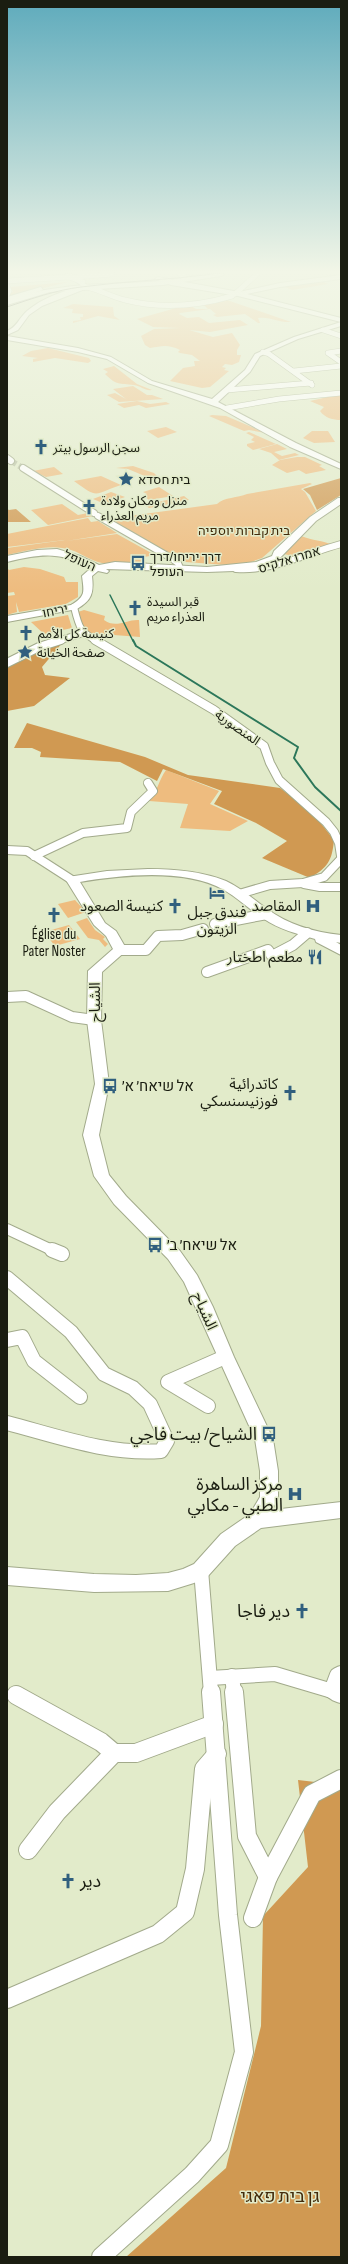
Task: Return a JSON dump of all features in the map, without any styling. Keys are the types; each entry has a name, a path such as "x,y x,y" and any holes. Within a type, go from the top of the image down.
{"street":[{"path":"140,380 145,383 212,403 226,409 293,445 341,467"},
{"path":"212,403 238,380"},
{"path":"305,380 323,394"},
{"path":"227,390 310,384"},
{"path":"226,409 259,402 341,393"},
{"path":"23,468 96,514 171,558 180,568"},
{"path":"101,570 154,567 236,569 267,563 280,553 307,524 341,501"},
{"name":"אמרו אלקיס","path":"236,569 247,571 262,569 341,544"},
{"path":"219,569 260,563 284,547"},
{"name":"העופל","path":"7,559 57,550 70,553 101,570"},
{"name":"יריחו","path":"7,619 74,607 82,603 87,598 89,592 88,585 93,577 101,570"},
{"path":"7,663 40,647 83,633 79,628 74,607"},
{"name":"المنصورية","path":"83,633 92,637 139,668 214,710 264,746 269,764 279,781 338,835 341,856"},
{"path":"34,856 83,833 127,828 132,812 153,791 148,783"},
{"path":"7,850 21,850 34,856 72,880 100,925 111,934 120,950 146,950 158,936 182,935 203,929"},
{"path":"238,894 270,885 299,883 324,877 341,859"},
{"path":"72,880 95,876 154,872 193,876 214,881 238,894 275,920 312,935 341,951"},
{"path":"299,883 320,887 341,887"},
{"path":"214,924 243,920 267,914"},
{"path":"207,972 268,950 271,957 312,935 341,940"},
{"name":"الشياح","path":"7,1576 94,1583 136,1584 168,1582 201,1570 228,1540 256,1520 269,1498 269,1472 264,1439 251,1408 225,1357 205,1307 190,1279 174,1255 120,1200 102,1176 91,1135 102,1084 94,1020 95,971 120,950"},
{"path":"7,997 25,995 32,996 71,1017 94,1020"},
{"path":"7,1229 62,1254"},
{"path":"7,1278 71,1332 104,1374 133,1388 150,1404 167,1441 161,1450 135,1452 106,1448 7,1423"},
{"path":"7,1340 22,1337 34,1361 80,1397"},
{"path":"208,1406 168,1382 199,1367 225,1357"},
{"path":"256,1520 341,1510"},
{"path":"101,2257 192,2175 220,2145 244,2052 228,1915 201,1570"},
{"path":"210,1678 275,1674 336,1692 337,1675 341,1673"},
{"path":"232,1676 247,1836 268,1877"},
{"path":"16,1695 101,1742 114,1754"},
{"path":"28,1850 57,1812 114,1754 136,1753 214,1724"},
{"path":"7,1999 24,1990 158,1934 185,1912 195,1869 204,1769 216,1754"},
{"path":"253,1918 268,1877 312,1794 341,1779"}],"green space":[{"path":"112,380 131,380 137,384 152,390 147,390 139,386 118,383"},
{"path":"171,380 219,380 210,387 202,388 170,381"},
{"path":"133,386 147,395 152,395 163,399 119,402 107,395 115,393 126,399 113,389"},
{"path":"341,394 341,420 327,417 320,411 324,407 310,401"},
{"path":"137,401 150,404 166,402 170,404 146,408 139,405 124,408 117,404"},
{"path":"209,416 226,416 266,433 249,430 244,431"},
{"path":"166,427 177,432 158,438 147,431"},
{"path":"312,431 328,431 335,442 314,443 303,438"},
{"path":"249,432 276,444 253,450 247,446 247,444 255,442 251,440 254,437 246,433"},
{"path":"277,444 287,449 274,452 282,456 295,453 299,455 279,460 271,453 259,449"},
{"path":"305,457 322,465 319,466 326,470 306,474 299,470 287,473 272,465 280,460"},
{"path":"133,466 154,473 158,477 148,480 147,477 128,469 116,468"},
{"path":"54,467 63,474 46,477 33,471"},
{"path":"101,476 121,485 97,494 88,491 74,481"},
{"path":"341,478 341,495 317,510 310,495 303,489"},
{"name":"בית קברות יוספיה","path":"310,483 312,484 301,489 305,492 316,511 262,558 248,563 226,565 186,562 107,519 217,504 223,500 247,494"},
{"path":"159,487 173,496 149,500 144,496 147,494 143,492"},
{"path":"111,492 125,497 105,504 93,499"},
{"path":"184,496 189,500 149,508 145,505"},
{"path":"62,504 78,515 88,513 93,516 48,525 31,510"},
{"path":"7,509 16,509 31,522 7,522"},
{"path":"88,518 91,522 98,521 117,533 66,541 117,534 155,555 139,558 147,563 107,564 90,559 71,550 55,547 39,548 7,555 7,548 65,540 7,547 7,534"},
{"path":"301,536 333,545 293,556 284,554"},
{"path":"24,567 40,569 64,577 66,582 78,582 78,597 66,604 19,612 16,602 17,612 7,615 7,596 15,595 14,592 7,593 7,568 9,570"},
{"path":"84,610 105,616 104,620 113,624 139,620 140,637 88,633 82,628 78,612"},
{"path":"68,615 72,628 44,634 31,622"},
{"path":"58,642 63,642 42,667 45,675 70,678 34,706 7,711 7,665"},
{"path":"27,723 145,757 188,775 280,788 312,812 334,840 332,853 328,863 310,878 262,858 287,841 256,823 214,804 222,791 163,769 157,781 120,762 40,757 41,752 32,748 14,748"},
{"path":"166,770 219,791 210,804 248,821 230,831 180,828 188,804 149,801"},
{"path":"75,900 86,912 68,918 58,904"},
{"path":"87,918 95,930 105,937 103,939 108,944 105,947 99,940 88,938 76,922"},
{"path":"69,925 80,939 55,946 44,932"},
{"name":"גן בית פאגי","path":"298,1780 341,1785 341,2257 126,2257 226,2168 261,2026 263,1916 308,1867"}],"waterway":[{"path":"110,595 133,641"},
{"path":"133,640 136,646 298,747 294,758 315,787 341,811"}],"tunnel":[{"path":"11,461 23,468"}],"place":[{"name":"سجن الرسول بيتر","path":"41,447"},
{"name":"בית חסדא","path":"126,479"},
{"name":"منزل ومكان ولادة مريم العذراء","path":"89,507"},
{"name":"דרך יריחו/דרך העופל","path":"138,563"},
{"name":"قبر السيدة العذراء مريم","path":"135,608"},
{"name":"كنيسة كل الأمم","path":"26,633"},
{"name":"صفحة الخيانة","path":"25,652"},
{"name":"فندق جبل الزيتون","path":"217,893"},
{"name":"كنيسة الصعود","path":"175,906"},
{"name":"المقاصد","path":"313,906"},
{"name":"Église du Pater Noster","path":"54,915"},
{"name":"مطعم اطختار","path":"315,957"},
{"name":"אל שיאח׳ א׳","path":"110,1086"},
{"name":"كاتدرائية فوزنيسنسكي","path":"290,1093"},
{"name":"אל שיאח׳ ב׳","path":"155,1245"},
{"name":"الشياح/ بيت فاجي","path":"269,1434"},
{"name":"مركز الساهرة الطبي - مكابي","path":"295,1494"},
{"name":"دير فاجا","path":"302,1611"},
{"name":"دير","path":"68,1881"}]}
